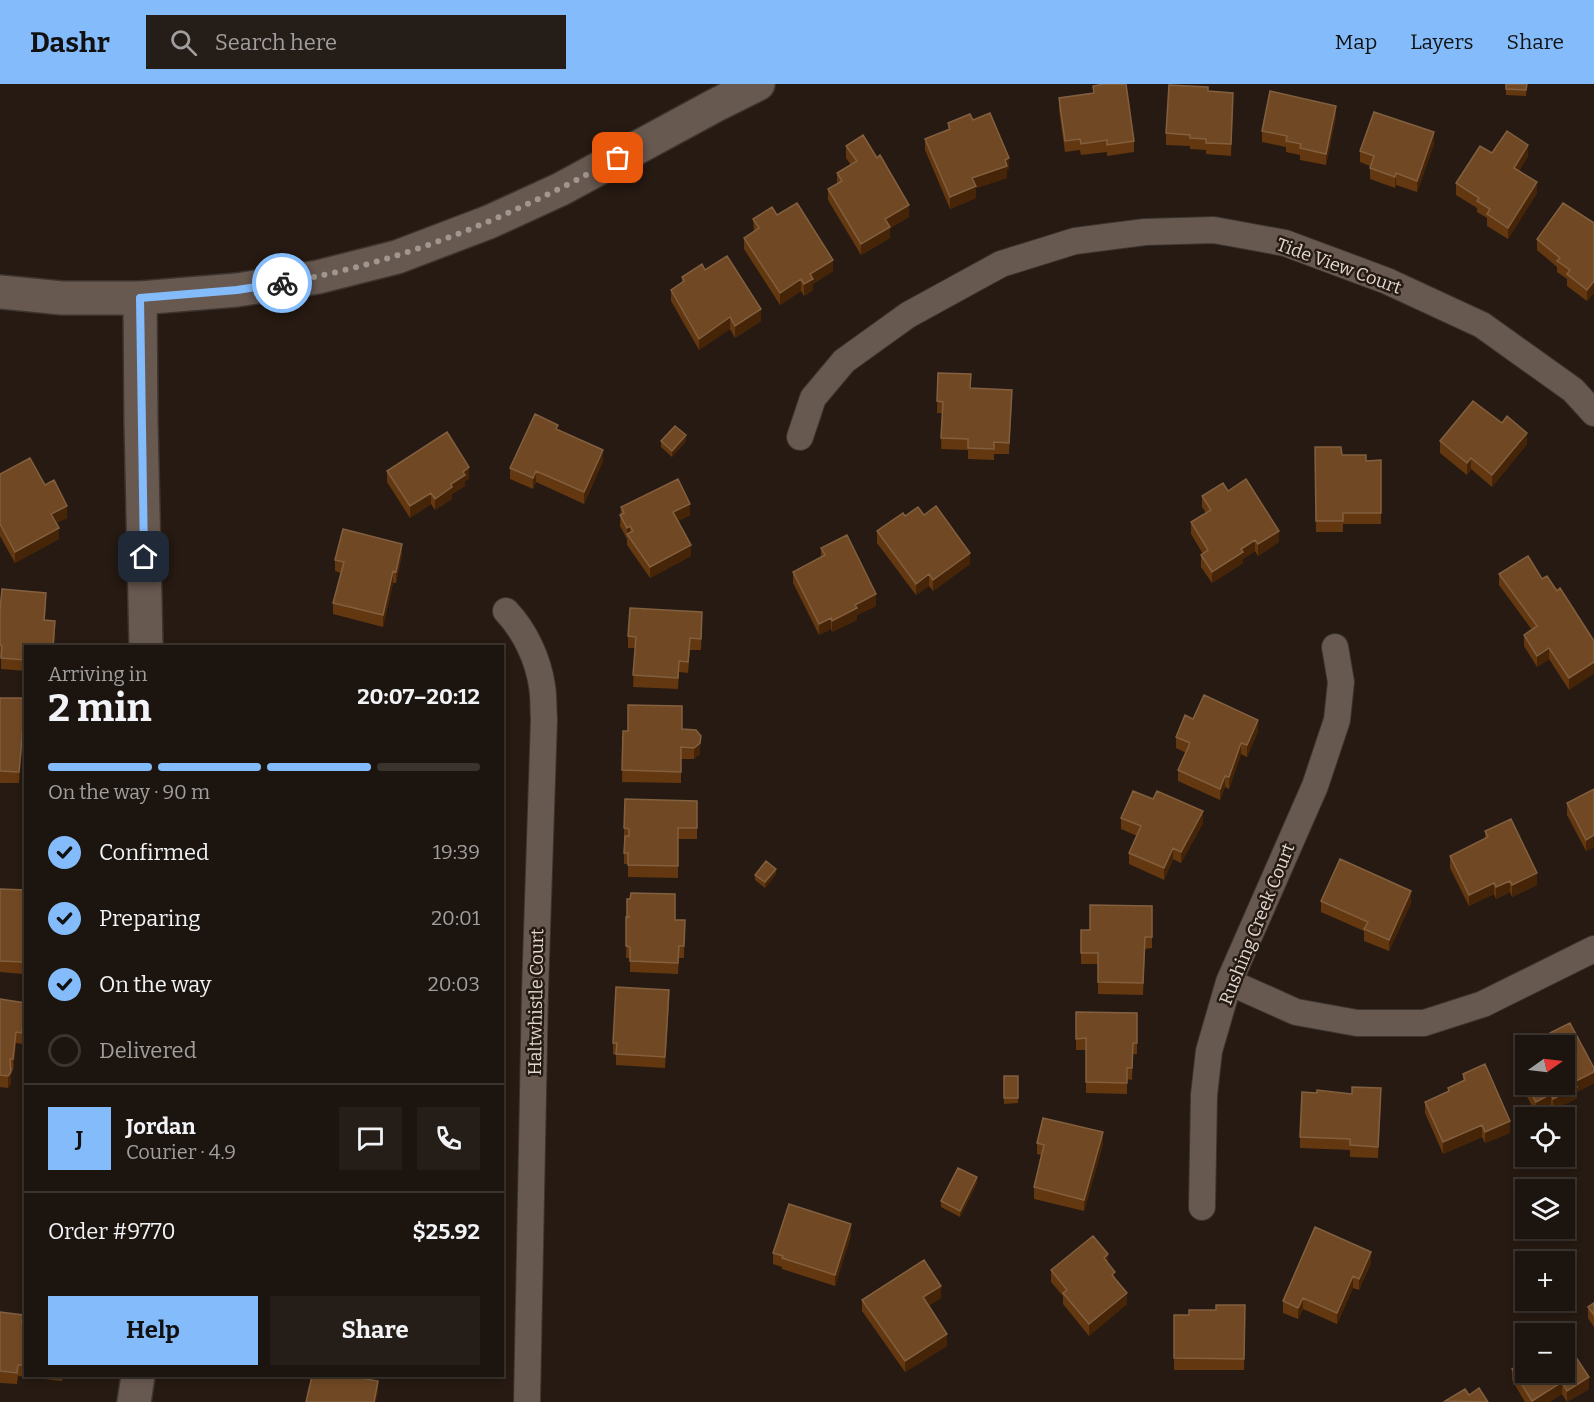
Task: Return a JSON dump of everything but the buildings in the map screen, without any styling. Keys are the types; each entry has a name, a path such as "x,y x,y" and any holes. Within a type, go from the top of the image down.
{"main road":[{"path":"0,292 62,298 140,298 237,290 307,279 397,257 489,222 561,189 758,84"},
{"path":"140,298 146,645"},
{"path":"134,1402 138,1377"}],"street":[{"name":"Tide View Court","path":"800,437 813,398 844,361 908,315 1001,264 1075,242 1145,232 1214,230 1285,243 1387,281 1482,325 1573,390 1594,413"},
{"name":"Haltwhistle Court","path":"506,611 518,623 533,653 542,685 544,719 527,1402"},
{"name":"Rushing Creek Court","path":"1202,1207 1204,1095 1209,1051 1229,982 1315,786 1337,720 1341,681 1335,647"},
{"path":"1229,982 1296,1012 1357,1023 1425,1023 1483,1004 1594,949"}],"way so far":[{"path":"282,283 318,277 397,257 489,222 561,189 618,158"}],"route":[{"path":"144,557 140,298 237,290 282,283"}]}
